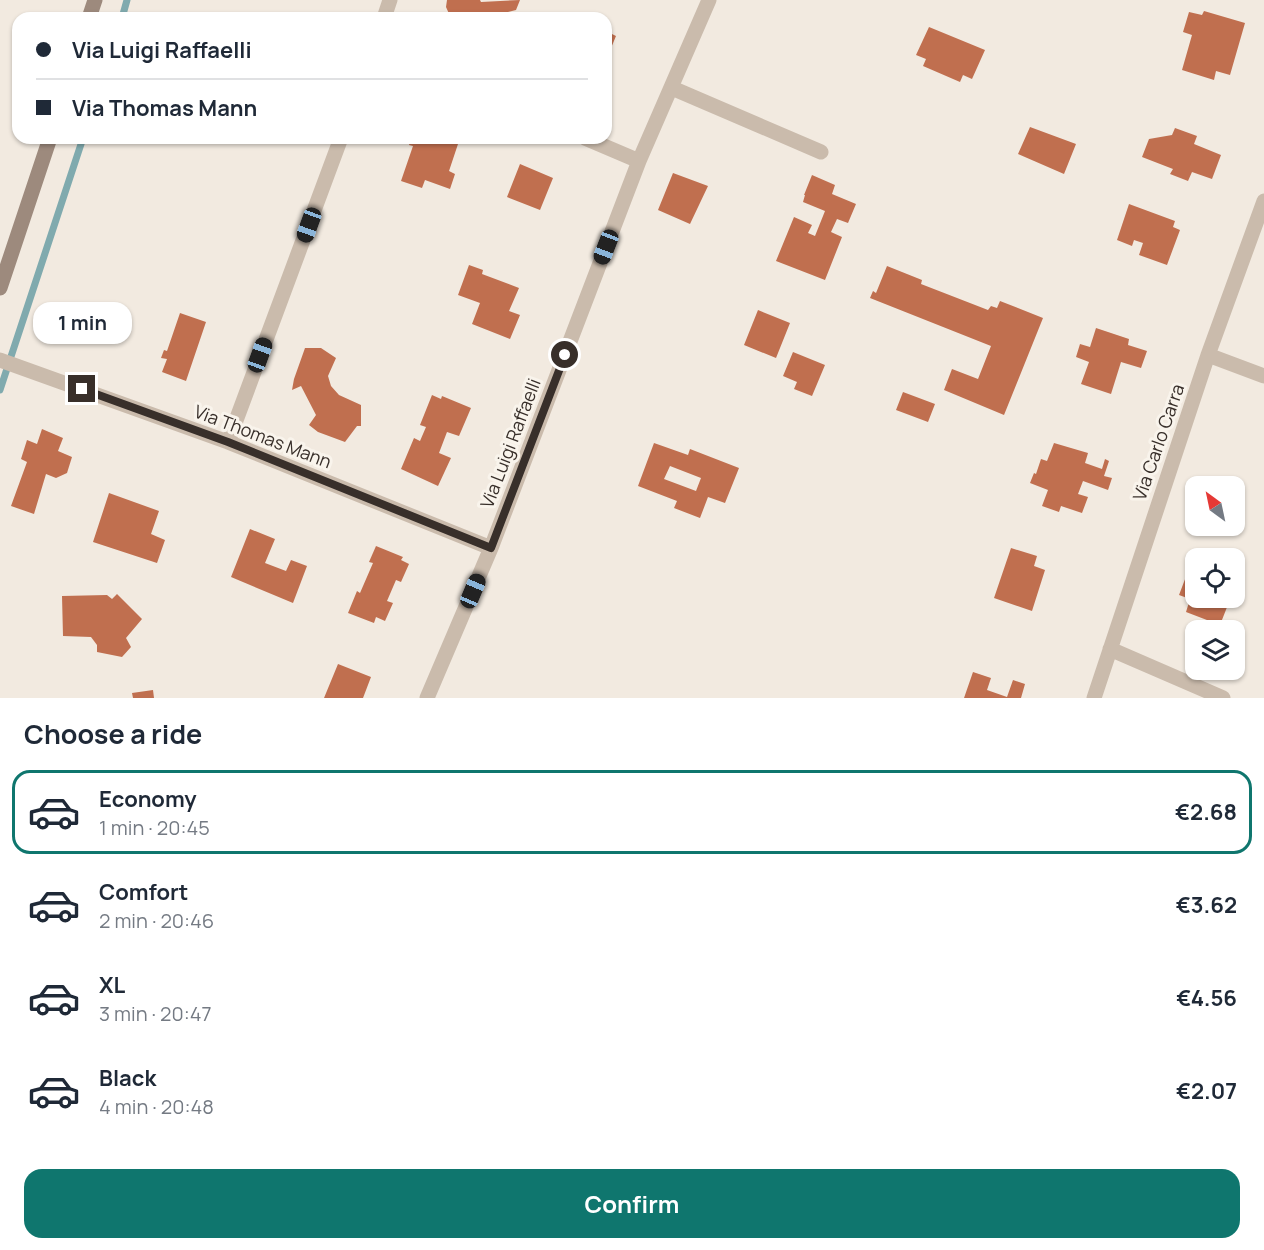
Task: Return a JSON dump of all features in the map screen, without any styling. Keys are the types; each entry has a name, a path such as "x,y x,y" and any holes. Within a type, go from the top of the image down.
{"street":[{"name":"Via Luigi Raffaelli","path":"427,698 491,548 639,161 709,0"},
{"path":"672,88 821,152"},
{"path":"0,288 48,144"},
{"path":"228,442 339,144"},
{"path":"599,144 639,161"},
{"name":"Via Carlo Carra","path":"1094,698 1208,355 1264,201"},
{"path":"1208,355 1264,376"},
{"name":"Via Thomas Mann","path":"0,360 228,442 491,548"},
{"path":"1110,650 1223,698"}],"building":[{"path":"447,0 480,0 481,2 520,0 516,10 508,12 448,12"},
{"path":"1204,11 1245,23 1230,75 1216,71 1214,80 1182,70 1192,35 1183,32 1189,12 1202,15"},
{"path":"929,27 985,50 972,79 963,75 960,82 923,66 926,59 916,55"},
{"path":"612,34 616,36 612,46"},
{"path":"1030,127 1076,144 1064,174 1018,154"},
{"path":"1175,128 1197,136 1194,144 1221,155 1212,179 1192,172 1188,181 1170,174 1173,169 1142,157 1149,139 1172,135"},
{"path":"458,144 449,171 455,174 450,189 425,180 422,188 401,181 413,146 409,145"},
{"path":"520,164 553,178 540,210 507,197"},
{"path":"673,173 708,186 690,224 658,210"},
{"path":"812,175 835,185 832,194 856,204 848,223 837,219 831,232 842,237 825,280 776,261 794,217 812,225 808,233 815,236 825,211 803,202"},
{"path":"1129,204 1175,221 1173,227 1180,230 1167,265 1139,255 1143,243 1134,240 1132,246 1117,240"},
{"path":"469,265 483,270 482,274 519,288 509,311 520,315 510,339 472,324 480,303 458,295"},
{"path":"887,266 922,280 921,284 988,310 991,306 997,308 1000,301 1043,318 1004,415 944,390 952,369 978,379 991,346 870,298 873,291 876,293"},
{"path":"758,310 790,323 776,358 744,345"},
{"path":"180,313 206,322 186,381 162,372 167,359 161,358 164,350 167,351"},
{"path":"1096,328 1129,339 1128,345 1147,351 1141,368 1121,362 1111,394 1081,384 1089,362 1076,357 1080,344 1090,347"},
{"path":"305,348 321,348 336,358 328,376 331,386 339,395 361,405 361,426 357,426 345,442 318,432 309,425 316,415 301,386 292,390"},
{"path":"793,352 825,365 812,396 794,389 797,382 783,376"},
{"path":"903,392 935,404 928,422 896,410"},
{"path":"432,395 441,399 442,396 471,408 459,436 447,432 439,453 451,458 438,486 401,469 414,438 420,441 426,427 420,425"},
{"path":"42,429 63,438 58,451 72,457 67,473 56,478 46,474 34,514 11,506 27,462 21,459 27,440 37,444"},
{"path":"654,443 688,455 690,449 739,468 725,503 708,497 700,518 674,508 677,501 638,486","holes":["670,466 701,478 696,491 664,479"]},
{"path":"1054,443 1088,453 1085,463 1102,469 1105,459 1109,461 1104,476 1112,478 1108,490 1083,481 1078,494 1088,497 1082,513 1061,506 1059,512 1042,506 1048,490 1030,483 1041,459 1047,461"},
{"path":"109,493 159,511 151,534 165,540 157,563 93,542"},
{"path":"250,529 275,539 265,563 286,571 291,560 307,566 293,603 231,577"},
{"path":"376,546 403,557 401,560 409,564 401,582 396,580 387,601 393,603 385,621 376,617 374,623 348,613 373,563 369,562"},
{"path":"1011,548 1037,556 1034,566 1045,570 1032,611 994,598"},
{"path":"1185,579 1185,597 1179,595"},
{"path":"117,594 142,619 126,638 131,647 122,657 97,652 97,645 91,637 63,636 62,596 107,595 112,599"},
{"path":"1187,608 1227,608 1222,620 1207,620 1186,612"},
{"path":"338,664 371,677 363,698 324,698"},
{"path":"973,672 991,678 987,690 1007,697 1013,680 1025,684 1021,698 964,698"},
{"path":"153,690 154,698 133,698 132,693"}],"waterway":[{"path":"124,12 127,0"},
{"path":"0,390 81,144"}],"route":[{"path":"82,389 228,442 491,548 565,355"}]}
